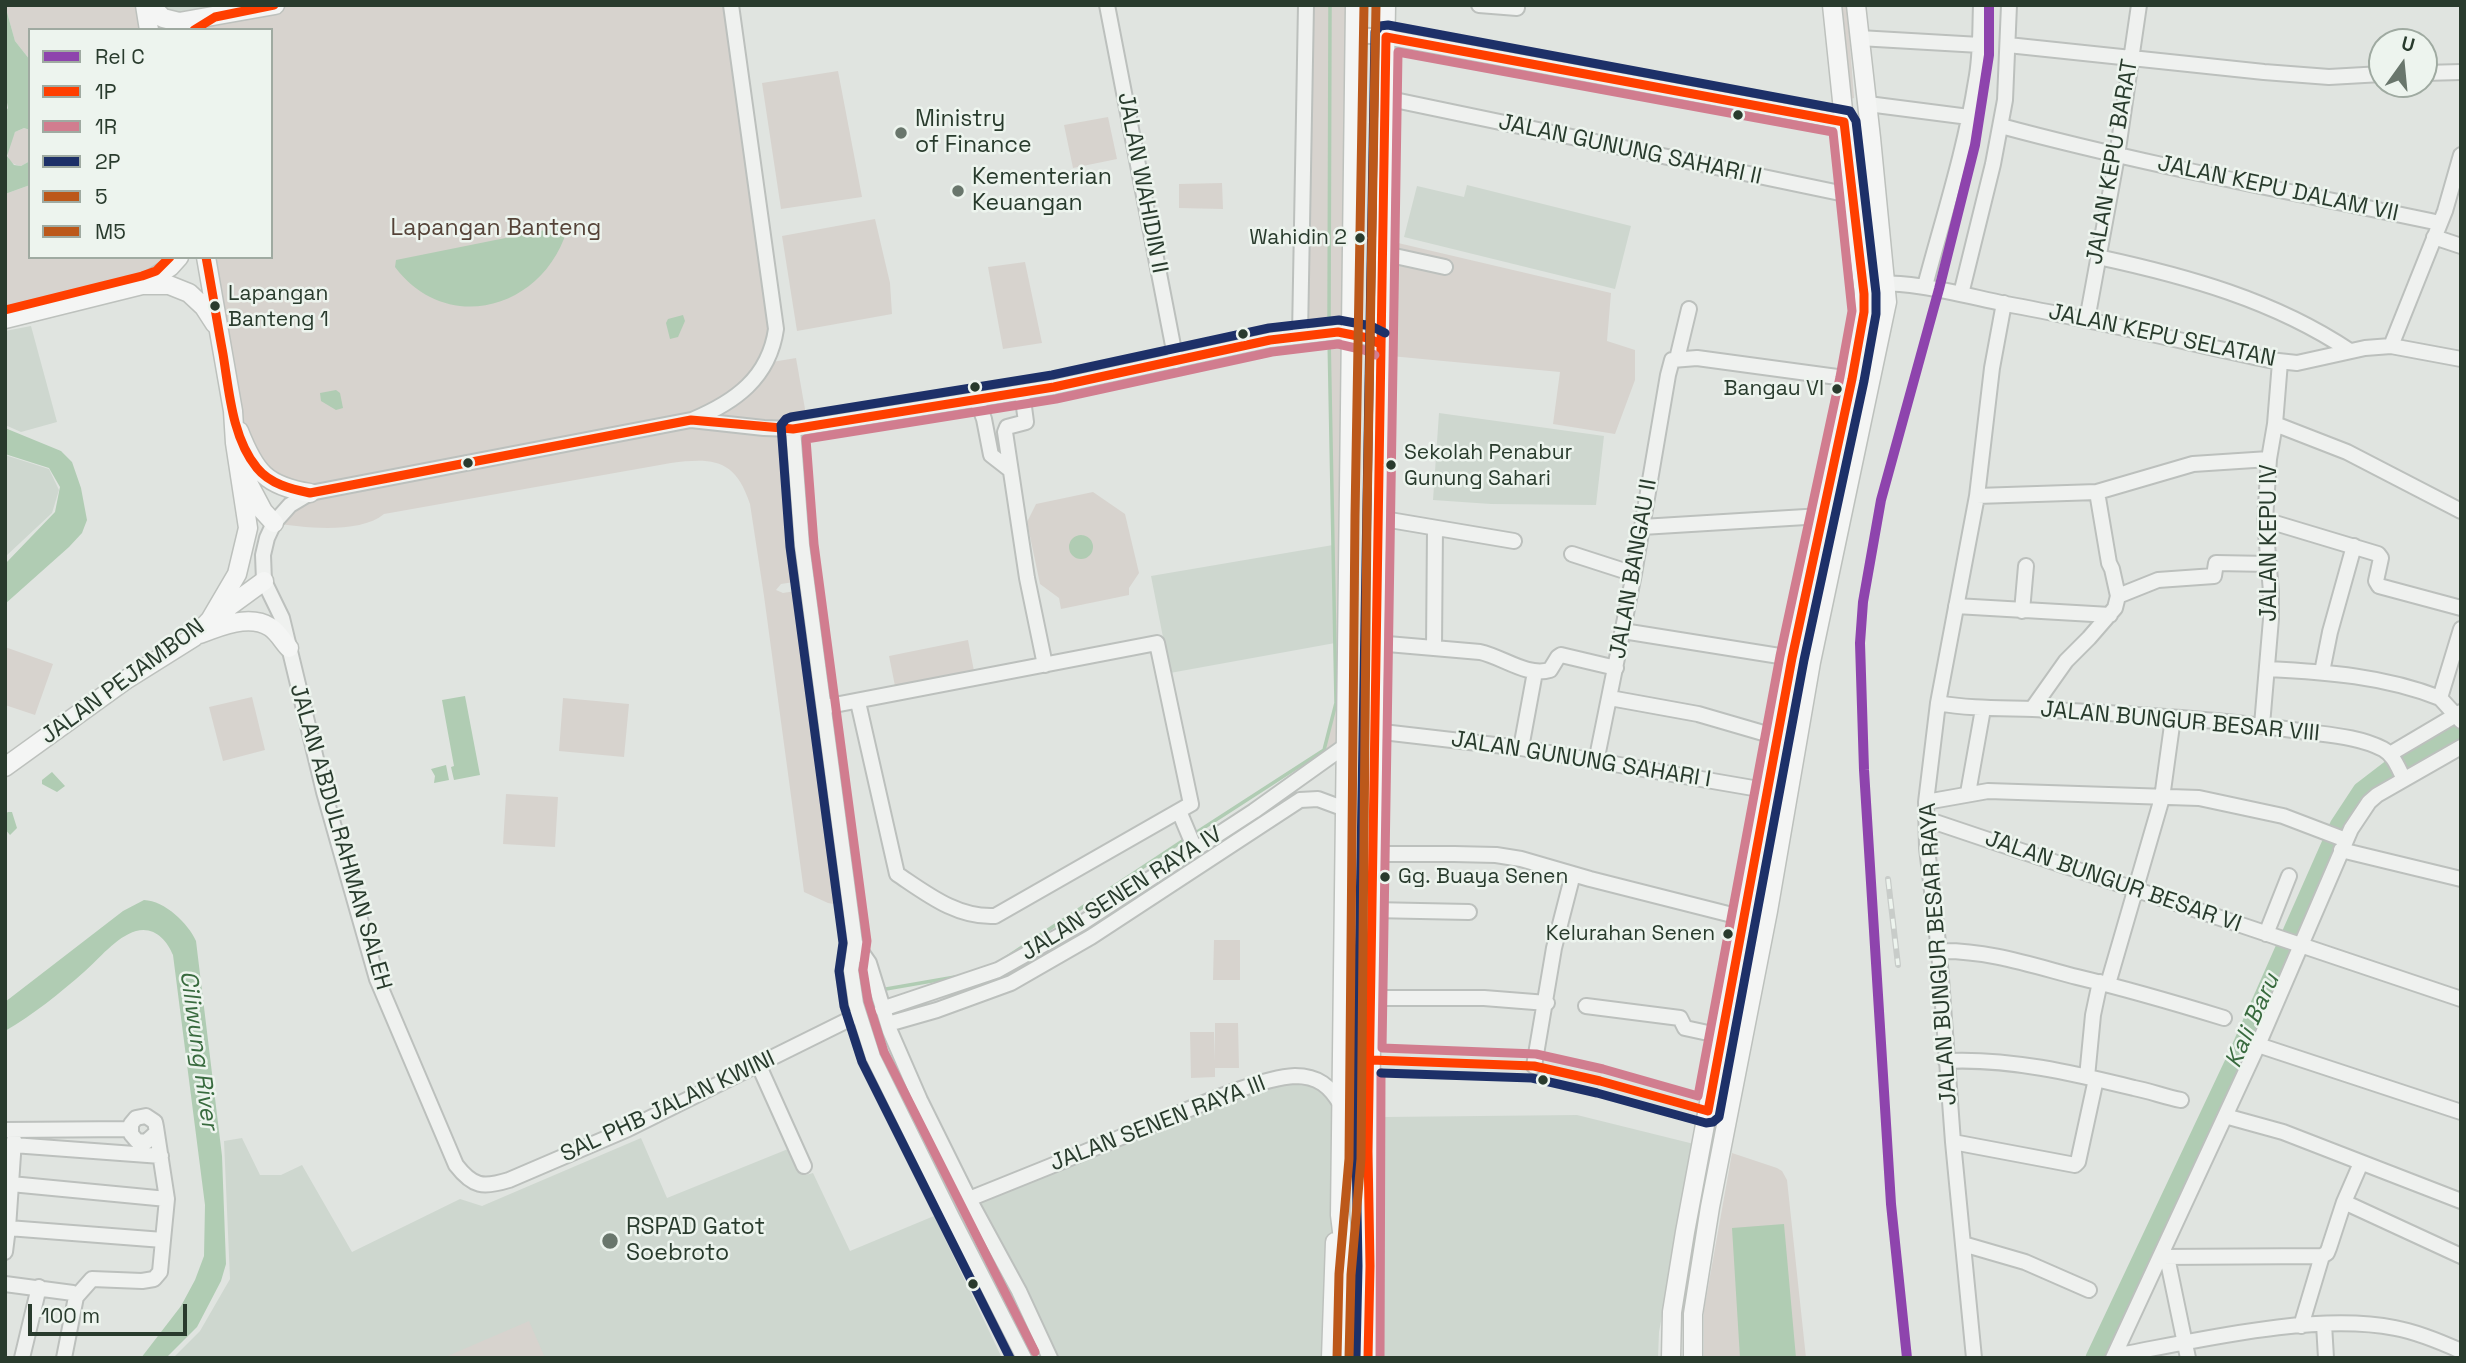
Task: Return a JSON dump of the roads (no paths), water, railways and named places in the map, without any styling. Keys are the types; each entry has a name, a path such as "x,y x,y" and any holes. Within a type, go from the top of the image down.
{"main road":[{"path":"145,5 149,28"},
{"path":"150,5 163,18 179,22 275,5"},
{"path":"1345,1358 1348,1273 1340,1215 1345,746 1338,333 1355,5"},
{"path":"1368,1358 1374,731 1386,5"},
{"path":"1671,1358 1675,1285 1792,658 1864,312 1832,5"},
{"path":"1693,1358 1693,1314 1697,1285 1754,987 1811,662 1884,317 1886,283 1856,5"},
{"path":"197,28 215,17"},
{"path":"1845,129 1860,113 1860,95 1864,79"},
{"path":"1845,129 1861,126 1869,120"},
{"path":"142,285 170,267 176,259"},
{"path":"206,259 233,411 240,435 256,468 269,481 288,489 310,493"},
{"path":"5,318 142,285 169,285 189,293 204,307 219,329"},
{"name":"JALAN PEJAMBON","path":"5,766 127,679 194,637 210,620 237,574 248,528 233,411"},
{"path":"239,465 263,511 274,523"},
{"path":"210,620 264,581"},
{"path":"194,637 227,624 253,622 268,626 289,648"},
{"path":"1732,983 1754,987"},
{"path":"1331,1358 1335,1237 1340,1215"}],"street":[{"path":"310,493 691,420 719,409 744,391 765,363 776,329 731,5"},
{"name":"JALAN WAHIDIN II","path":"1107,5 1176,361"},
{"path":"1300,335 1306,5"},
{"path":"1479,5 1517,8"},
{"path":"1925,286 1961,157 1969,117 1980,44 1981,5"},
{"path":"1961,294 2001,126 2005,100 2009,5"},
{"name":"JALAN KEPU BARAT","path":"2087,320 2117,156 2139,5"},
{"path":"1355,35 1386,37 1845,129"},
{"path":"1859,38 1980,44"},
{"path":"2008,45 2298,75 2368,75"},
{"path":"2438,73 2461,72"},
{"name":"JALAN GUNUNG SAHARI II","path":"1385,98 1852,196 1876,196"},
{"path":"1869,120 1969,117"},
{"name":"JALAN KEPU DALAM VII","path":"2001,126 2117,156 2437,230 2461,246"},
{"path":"2391,346 2453,187 2461,155"},
{"path":"1381,253 1445,267"},
{"path":"2098,257 2140,265 2252,300 2296,319 2350,351"},
{"name":"JALAN KEPU SELATAN","path":"1863,284 1925,286 2280,362 2297,363 2350,351 2391,346 2461,359"},
{"name":"JALAN BUNGUR BESAR RAYA","path":"1974,1358 1946,1061 1939,951 1927,848 1926,802 1938,703 1977,496 1992,368 2004,303"},
{"name":"JALAN BANGAU II","path":"1596,762 1634,574 1670,364 1677,359 1689,309"},
{"path":"691,420 793,429 1022,392 1300,335 1338,333 1368,338 1380,344"},
{"path":"2324,358 2326,337"},
{"path":"1677,359 1697,358 1852,379"},
{"name":"JALAN KEPU IV","path":"2262,725 2268,669 2271,592 2265,520 2280,362"},
{"path":"1022,392 1026,422 1012,424 1005,432 1027,578 1045,665"},
{"path":"977,400 991,454 1009,469"},
{"path":"2275,424 2347,452 2461,510"},
{"path":"793,429 801,532 855,943 852,970 858,1015 873,1056 899,1110 1024,1358"},
{"path":"1977,496 2097,492 2193,464 2269,460"},
{"path":"2032,709 2066,661 2110,615 2118,596 2109,563 2097,492"},
{"name":"JALAN ABDULRAHMAN SALEH","path":"310,493 290,505 274,523 263,555 264,581 282,618 336,836 377,979 456,1165 474,1183"},
{"path":"1642,527 1822,516"},
{"path":"1378,518 1514,541"},
{"path":"2265,520 2380,556 2376,582 2383,589 2461,608"},
{"path":"1434,648 1435,528"},
{"path":"2322,672 2354,546"},
{"path":"1572,554 1634,574"},
{"path":"2118,596 2158,580 2215,575 2216,563 2269,564"},
{"path":"2022,611 2025,566"},
{"path":"1956,606 2110,615"},
{"path":"2440,698 2461,629"},
{"path":"1623,631 1792,658"},
{"path":"824,707 1157,643 1191,804 995,916 981,917 966,913 942,904 897,874 858,702"},
{"path":"1376,643 1493,655 1535,672 1550,670 1561,655 1616,668"},
{"path":"2114,1357 2163,1257 2258,1045 2295,944 2339,840 2396,765 2459,716 2440,698 2378,679 2268,669"},
{"path":"1521,748 1535,672"},
{"path":"1610,698 1699,714 1777,737"},
{"name":"JALAN BUNGUR BESAR VIII","path":"1938,703 1983,709 2032,709 2262,725 2352,738 2381,748 2396,765"},
{"path":"1968,793 1983,709"},
{"path":"1953,1142 2075,1164 2078,1161 2092,1078 2093,1015 2136,890 2162,798 2173,718"},
{"name":"JALAN GUNUNG SAHARI I","path":"1374,731 1521,748 1788,794"},
{"name":"JALAN SENEN RAYA IV","path":"882,1009 1003,968 1082,923 1240,820 1345,746"},
{"path":"2396,765 2461,747"},
{"path":"1926,802 1988,791 2199,798 2283,816 2339,840 2461,879"},
{"name":"JALAN SENEN RAYA IV","path":"888,1024 937,1010 1011,983 1091,937 1300,800 1307,798 1345,809"},
{"path":"1179,811 1195,849"},
{"name":"JALAN BUNGUR BESAR VI","path":"1926,818 2461,999"},
{"path":"1240,820 1249,834"},
{"path":"1373,854 1496,855 1521,859 1744,918"},
{"path":"1534,1066 1547,1003 1554,948 1573,874"},
{"path":"2271,936 2290,876"},
{"path":"1372,910 1469,912"},
{"path":"1082,923 1091,937"},
{"path":"855,943 869,963 882,1009 920,1100 1019,1291 1050,1358"},
{"path":"1939,951 1963,951 2003,957 2224,1018"},
{"path":"1003,968 1011,983"},
{"path":"1371,998 1471,998 1547,1003"},
{"path":"1586,1006 1680,1018 1685,1028 1722,1036"},
{"name":"SAL PHB JALAN KWINI","path":"474,1183 491,1185 509,1180 628,1129 858,1015"},
{"path":"2258,1045 2461,1112"},
{"path":"1946,1061 2004,1063 2092,1078 2181,1100"},
{"path":"759,1066 804,1166"},
{"name":"JALAN SENEN RAYA III","path":"969,1199 1205,1103 1274,1079 1295,1076 1315,1078 1332,1088 1341,1105"},
{"path":"899,1110 920,1100"},
{"path":"64,1358 76,1297 92,1279 142,1281 154,1279 160,1272 167,1199 155,1122 146,1116 136,1118 130,1129 133,1138 141,1142 150,1141 156,1133"},
{"path":"2225,1116 2283,1132 2461,1201"},
{"path":"11,1138 130,1129"},
{"path":"11,1138 161,1156"},
{"path":"5,1252 11,1184 11,1138"},
{"path":"2163,1257 2327,1254 2344,1202 2361,1163"},
{"path":"11,1184 167,1199"},
{"path":"2344,1202 2461,1256"},
{"path":"8,1228 163,1240"},
{"path":"1963,1244 2045,1269 2089,1290"},
{"path":"2301,1326 2322,1256"},
{"path":"2163,1257 2186,1351"},
{"path":"5,1284 73,1293 76,1297"},
{"path":"22,1358 39,1287"},
{"path":"2114,1357 2186,1351 2301,1326 2324,1324 2396,1328 2461,1351"},
{"path":"2324,1324 2326,1358"}],"water":[{"path":"5,5 15,41 28,57 28,129 24,128 15,132 7,156 14,165 21,166 28,162 28,186 5,194 5,113 8,108 5,92"},
{"path":"565,226 567,230 555,257 537,279 516,295 491,304 466,306 440,301 416,288 395,267 396,260"},
{"path":"683,315 685,321 678,337 670,339 666,323 668,319"},
{"path":"336,390 340,393 343,408 336,410 321,401 320,393"},
{"path":"5,428 61,451 72,462 81,488 87,520 82,533 69,547 5,604 5,564 55,512 60,487 49,468 5,454"},
{"path":"1081,535 1089,539 1093,547 1089,555 1081,559 1073,555 1069,547 1073,539"},
{"path":"465,696 480,775 454,780 442,700"},
{"path":"446,765 449,780 434,783 435,776 431,769"},
{"path":"52,772 65,786 57,792 42,784 42,780"},
{"path":"12,812 17,828 10,835 5,829 5,814"},
{"name":"Ciliwung River","path":"144,900 160,904 175,914 196,941 222,1156 226,1264 221,1281 197,1327 166,1358 141,1358 181,1306 195,1280 204,1256 205,1205 173,955 163,939 154,932 143,930 129,934 115,943 56,996 5,1031 5,1002 123,911"},
{"path":"1784,1224 1796,1358 1740,1358 1732,1228"}],"waterway":[{"path":"1329,329 1330,5"},
{"path":"1194,834 1324,750 1336,703 1329,336"},
{"name":"Kali Baru","path":"2095,1358 2236,1059 2339,826 2362,791 2392,768 2461,730"},
{"path":"1001,961 1187,838"},
{"path":"886,989 955,977"}],"railway":[{"path":"1888,879 1898,965"}],"rail line":[{"name":"C","path":"1907,1358 1891,1204 1864,770 1860,643 1863,602 1881,500 1975,145 1989,55 1989,5"}],"place":[{"name":"Ministry of Finance","path":"901,133"},
{"name":"Kementerian Keuangan","path":"958,191"},
{"name":"Wahidin 2","path":"1360,238"},
{"name":"Lapangan Banteng 1","path":"215,306"},
{"name":"Bangau VI","path":"1837,389"},
{"name":"Sekolah Penabur Gunung Sahari","path":"1391,465"},
{"name":"Gg. Buaya Senen","path":"1385,877"},
{"name":"Kelurahan Senen","path":"1728,934"},
{"name":"RSPAD Gatot Soebroto","path":"610,1241"}],"park label":[{"name":"Lapangan Banteng","path":"496,229"}]}
